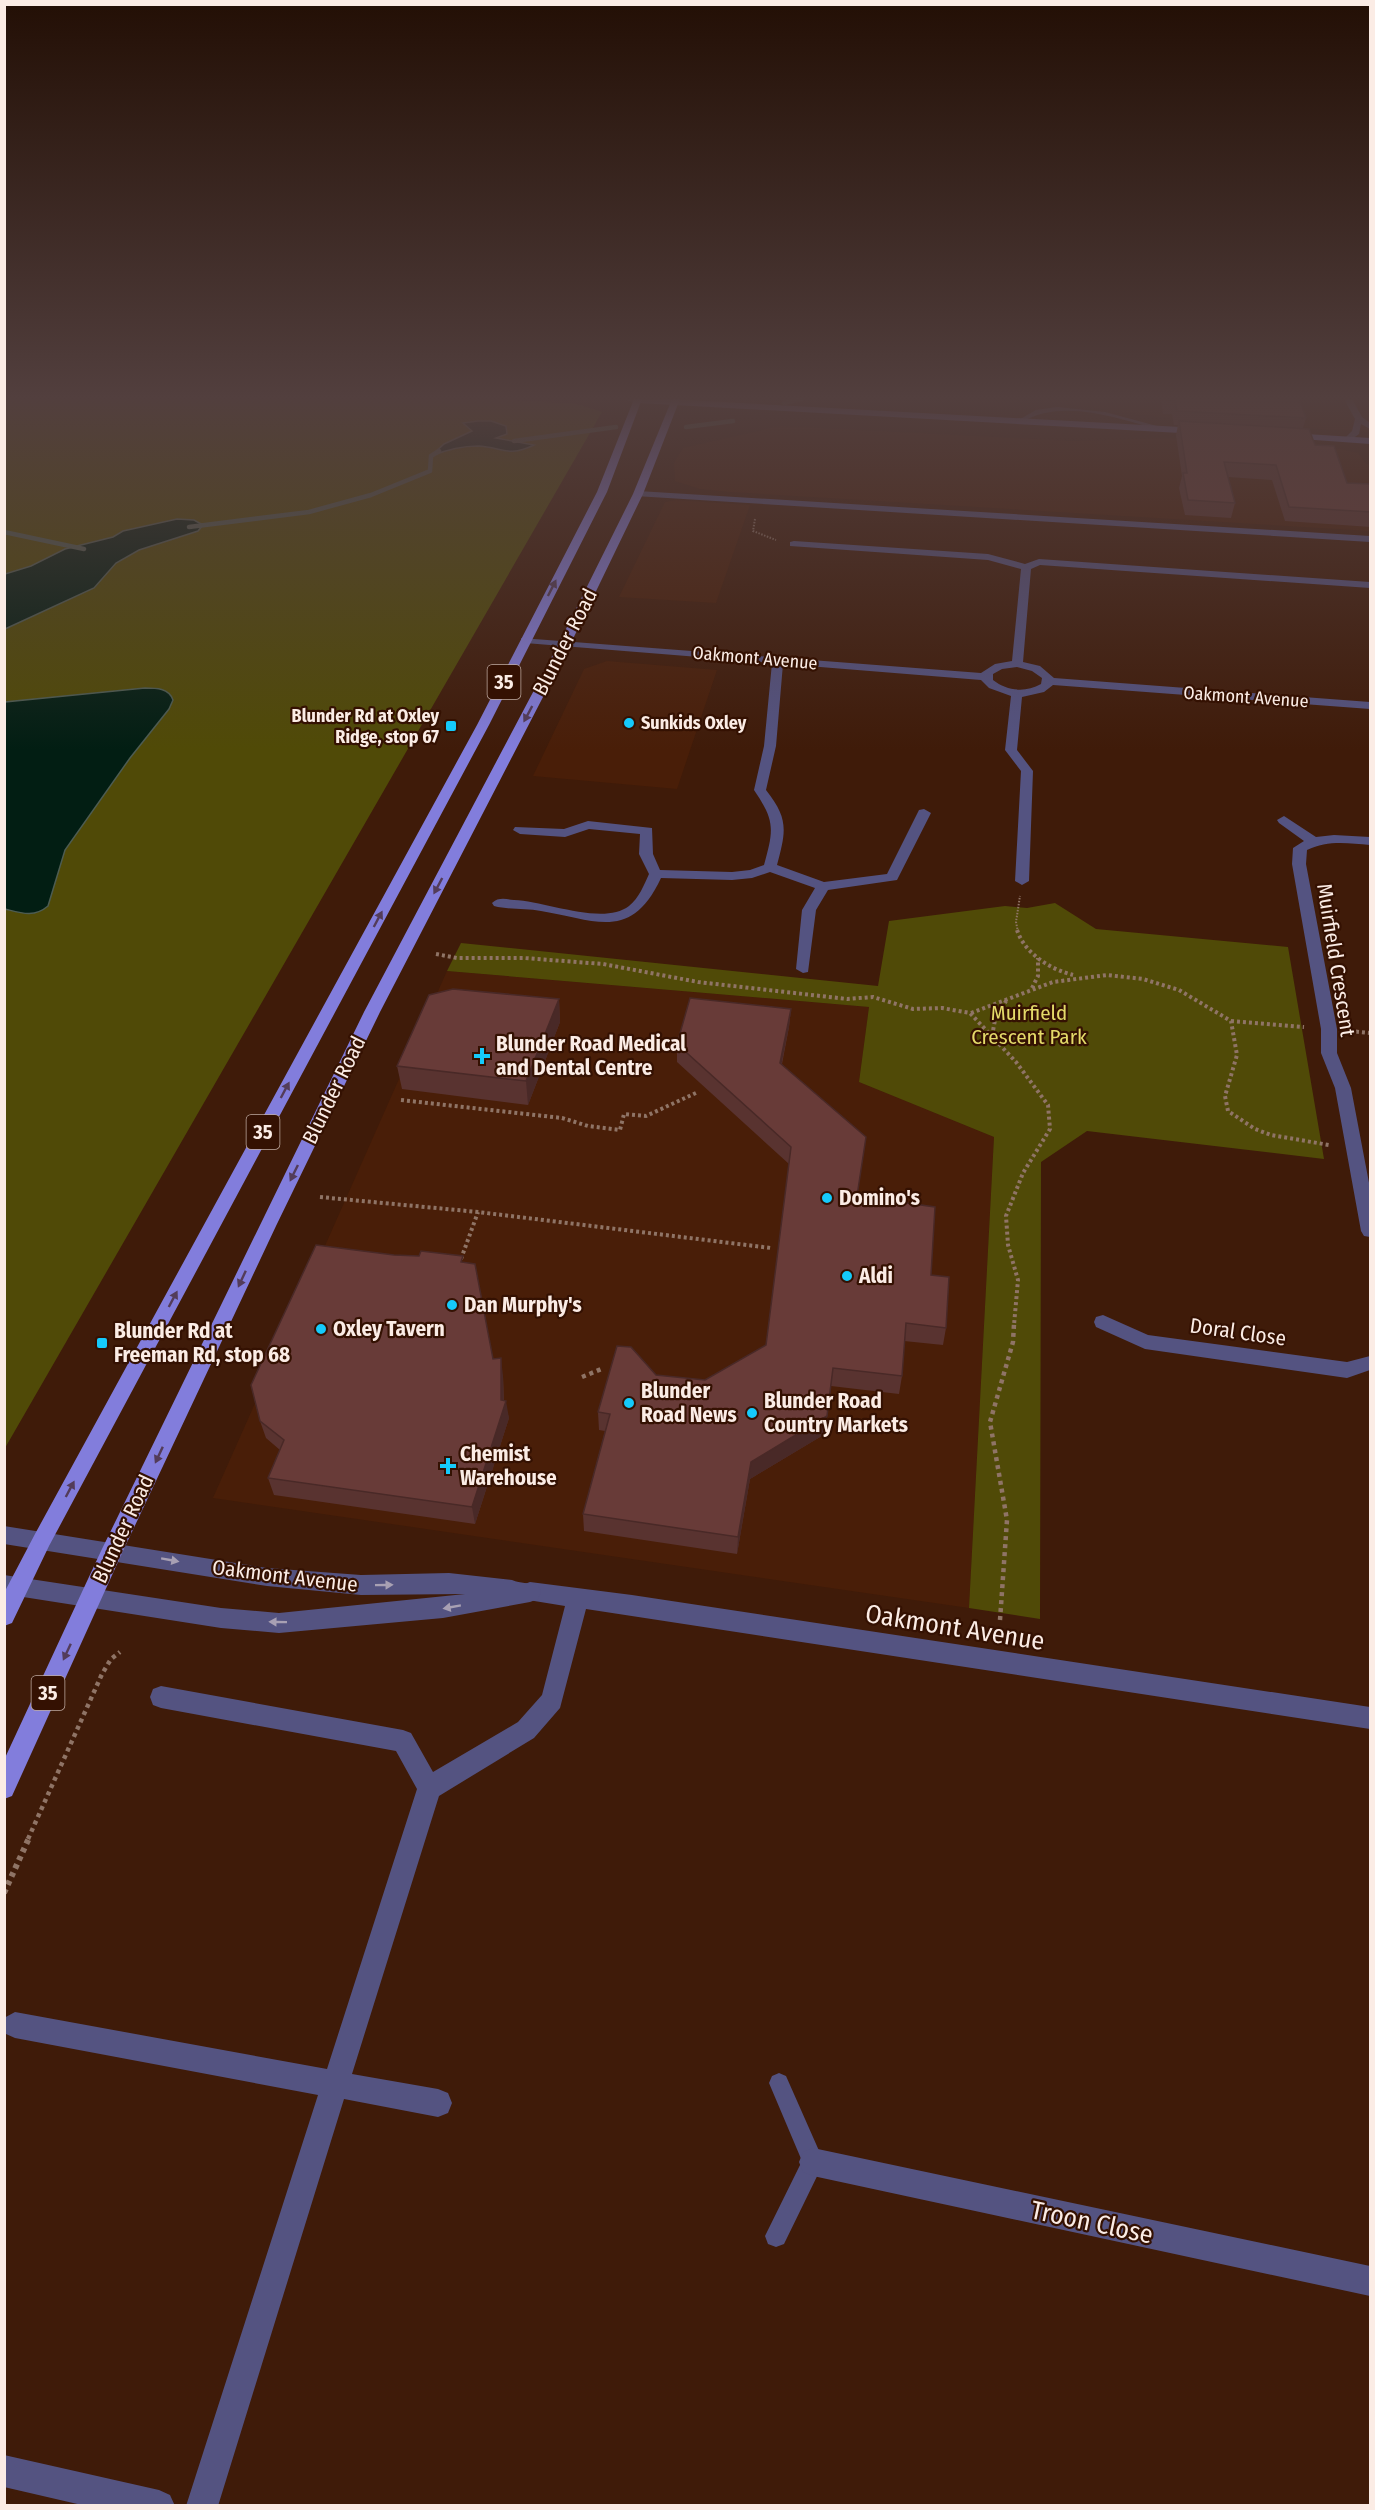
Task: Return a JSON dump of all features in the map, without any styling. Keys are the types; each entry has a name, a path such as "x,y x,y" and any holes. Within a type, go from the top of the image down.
{"main road":[{"name":"Blunder Road","path":"4,1616 12,1585 42,1540 478,735 589,516"},
{"name":"Blunder Road","path":"4,1788 112,1551 372,1012 565,643 627,516"}],"street":[{"path":"1013,516 1371,539"},
{"path":"794,544 988,557 1026,567 1039,562 1371,585"},
{"path":"1017,664 1026,567"},
{"name":"Oakmont Avenue","path":"525,640 986,676"},
{"path":"770,867 780,828 777,811 760,790 770,746 778,660"},
{"path":"1017,664 1036,668 1048,677 1049,681 1042,689 1017,693 998,689 987,681 986,676 992,668 1017,664"},
{"name":"Oakmont Avenue","path":"1049,681 1371,706"},
{"path":"1017,693 1011,750 1027,771 1022,881"},
{"path":"656,874 732,876 752,874 770,867 823,886 892,877 924,813"},
{"path":"1284,820 1312,841 1337,838 1371,841"},
{"path":"520,830 565,833 588,825 647,831 644,847 647,862 656,874"},
{"name":"Muirfield Crescent","path":"1312,841 1300,848 1299,864 1329,1029 1329,1053 1342,1088 1371,1231"},
{"path":"499,903 546,907 559,913 619,917 634,909 643,899 656,874"},
{"path":"803,969 809,910 823,886"},
{"name":"Doral Close","path":"1103,1322 1145,1342 1347,1370 1371,1363"},
{"name":"Oakmont Avenue","path":"4,1536 42,1540 267,1577 361,1586 449,1583 632,1605 997,1664 1371,1718"},
{"name":"Oakmont Avenue","path":"12,1585 221,1618 279,1623 443,1608 530,1592"},
{"path":"202,2505 429,1788 526,1730 552,1700 577,1600"},
{"path":"161,1697 403,1741 429,1788"},
{"path":"15,2025 438,2103"},
{"name":"Troon Close","path":"813,2162 1371,2281"},
{"path":"4,2471 159,2505"}],"lane":[{"path":"776,2236 813,2162 779,2083"}],"path":[{"path":"757,516 753,531 794,544"},
{"path":"1022,881 1016,925 1038,958 1053,969 1077,976"},
{"path":"436,954 457,958 524,958 603,964 698,982 847,999 873,996 913,1009 942,1008 970,1013 987,1010 1032,989 1077,976 1128,975 1180,991 1230,1021 1329,1029"},
{"path":"1032,989 1038,976 1038,958"},
{"path":"992,1036 995,1020 1006,1001"},
{"path":"970,1013 1016,1062 1048,1105 1050,1129 1023,1173 1006,1216 1008,1245 1018,1280 1013,1342 990,1422 1007,1520 1000,1620"},
{"path":"1230,1021 1237,1054 1225,1096 1228,1111 1255,1129 1271,1135 1356,1150"},
{"path":"401,1100 562,1118 588,1126 620,1130 624,1114 646,1116 698,1092"},
{"path":"320,1197 478,1212 771,1248"},
{"path":"460,1263 478,1212"},
{"path":"582,1377 604,1368"},
{"path":"4,1893 102,1674 111,1659 120,1652"}],"shaded area":[{"path":"658,516 746,516 716,603 619,597"},
{"path":"1126,516 1370,516 1370,531"},
{"path":"177,519 194,520 203,525 198,531 139,550 116,563 94,588 5,629 5,574 31,566 65,549 113,537 123,531"},
{"name":"Sunkids Oxley","path":"607,661 717,670 677,789 533,776 584,669"},
{"path":"145,688 168,693 173,700 169,709 130,758 65,850 48,906 32,913 5,909 5,702"},
{"path":"447,971 869,1007 859,1082 994,1137 969,1608 213,1498"}],"green space":[{"path":"5,516 542,516 5,1448"},
{"name":"Muirfield Crescent Park","path":"1055,903 1096,929 1288,947 1324,1159 1087,1131 1041,1162 1040,1619 969,1608 994,1137 859,1082 869,1007 447,971 461,943 878,986 889,921 1005,906 1027,908"}],"building":[{"name":"Blunder Road Medical and Dental Centre","path":"453,989 559,999 526,1081 397,1066 429,995"},
{"path":"690,998 791,1009 780,1063 866,1137 857,1196 935,1207 931,1275 949,1277 946,1328 906,1323 902,1376 833,1368 827,1416 751,1462 738,1537 583,1514 610,1414 598,1412 617,1346 631,1347 656,1375 705,1380 766,1345 791,1147 677,1044"},
{"path":"316,1245 394,1255 419,1256 421,1251 463,1256 461,1262 475,1264 493,1359 501,1358 501,1400 506,1401 472,1507 268,1478 284,1440 260,1421 251,1385"}],"waterway":[{"path":"189,527 276,516"},
{"path":"4,532 84,549"}],"place":[{"name":"Sunkids Oxley","path":"629,723"},
{"name":"Blunder Rd at Oxley Ridge, stop 67","path":"451,726"},
{"name":"Blunder Road Medical and Dental Centre","path":"482,1056"},
{"name":"Domino's","path":"827,1198"},
{"name":"Aldi","path":"847,1276"},
{"name":"Dan Murphy's","path":"452,1305"},
{"name":"Oxley Tavern","path":"321,1329"},
{"name":"Blunder Rd at Freeman Rd, stop 68","path":"102,1343"},
{"name":"Blunder Road News","path":"629,1403"},
{"name":"Blunder Road Country Markets","path":"752,1413"},
{"name":"Chemist Warehouse","path":"448,1466"}]}
